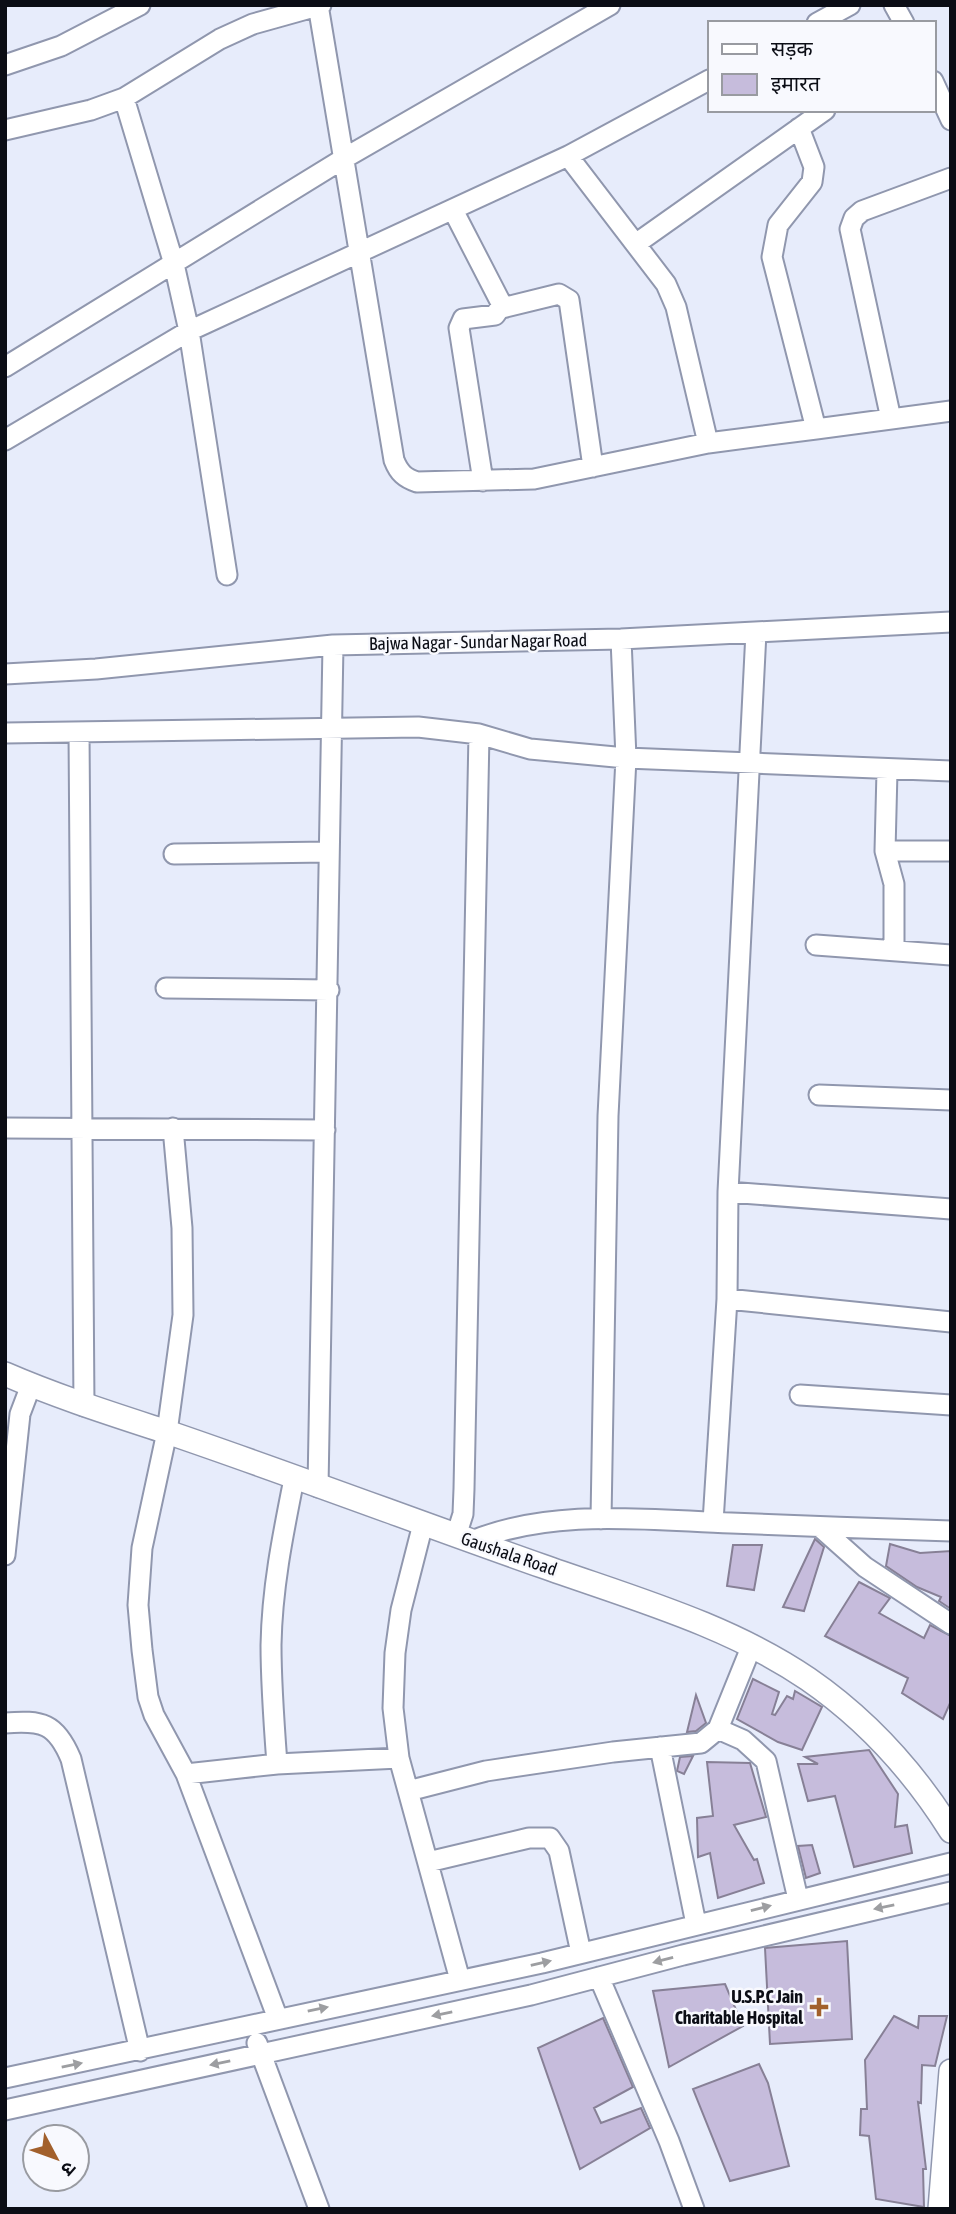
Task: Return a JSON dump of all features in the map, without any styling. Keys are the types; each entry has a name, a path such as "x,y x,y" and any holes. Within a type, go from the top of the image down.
{"street":[{"path":"5,65 61,46 140,5"},
{"path":"5,130 91,110 124,98 220,39 253,24 318,5 398,470 417,482 534,479 708,443 951,411"},
{"path":"5,367 343,159 610,5"},
{"path":"821,21 850,5"},
{"path":"894,5 903,21"},
{"path":"5,440 189,331 568,156 708,81"},
{"path":"935,85 951,120"},
{"path":"124,98 174,264 189,331 227,575"},
{"path":"637,243 822,112"},
{"path":"799,128 814,174 811,182 778,225 772,257 816,429"},
{"path":"568,156 666,284 676,307 708,443"},
{"path":"891,419 850,229 854,218 862,211 951,178"},
{"path":"453,210 502,309"},
{"path":"483,481 460,322 469,316 495,315 502,309 559,295 569,300 593,467"},
{"name":"Bajwa Nagar - Sundar Nagar Road","path":"5,674 96,669 332,645 621,639 951,622"},
{"path":"713,1522 727,1299 728,1192 756,632"},
{"path":"601,1519 608,1116 626,758 621,639"},
{"path":"318,1488 329,990 332,645"},
{"path":"5,733 418,727 479,734 530,749 626,758 887,771 951,771"},
{"path":"79,732 84,1406"},
{"path":"479,734 464,1539 531,1524 601,1519 951,1531"},
{"path":"887,771 885,851 894,884 894,951"},
{"path":"885,851 951,851"},
{"path":"174,854 329,852"},
{"path":"816,945 951,955"},
{"path":"166,988 329,990"},
{"path":"819,1095 951,1100"},
{"path":"5,1128 325,1130"},
{"path":"173,1128 182,1228 183,1315 167,1432 142,1548 138,1605 148,1697 164,1738 186,1774 278,2019"},
{"path":"728,1192 951,1209"},
{"path":"727,1299 951,1322"},
{"name":"Gaushala Road","path":"5,1374 84,1406 167,1432 752,1645 809,1680 856,1717 904,1765 951,1831"},
{"path":"5,1555 20,1414 31,1385"},
{"path":"800,1395 951,1405"},
{"path":"277,1764 271,1645 274,1592 279,1548 294,1479"},
{"path":"423,1524 401,1610 394,1653 393,1708 399,1758 460,1980"},
{"path":"820,1527 865,1567 951,1624"},
{"path":"408,1791 486,1771 701,1743 718,1729 752,1645"},
{"path":"5,1723 30,1721 51,1727 64,1742 71,1759 140,2051"},
{"path":"718,1729 743,1740 766,1761 798,1899"},
{"path":"660,1747 696,1924"},
{"path":"186,1774 277,1764 399,1758"},
{"path":"428,1862 529,1838 550,1838 559,1851 581,1953"},
{"path":"5,2078 140,2051 581,1953 951,1863"},
{"path":"5,2110 531,1995 951,1892"},
{"path":"599,1977 669,2141 694,2209"},
{"path":"251,2025 319,2209"},
{"path":"940,2209 951,2071"}],"building":[{"path":"815,1539 824,1547 804,1611 783,1607"},
{"path":"890,1544 920,1553 951,1551 951,1609 939,1601 941,1597 917,1587 886,1566"},
{"path":"733,1545 762,1545 754,1590 727,1586"},
{"path":"859,1582 890,1598 879,1613 924,1638 930,1625 951,1636 951,1701 943,1719 902,1693 908,1678 825,1636"},
{"path":"753,1679 779,1692 772,1714 775,1715 787,1696 793,1699 795,1691 822,1707 802,1750 778,1742 737,1719"},
{"path":"696,1695 706,1723 696,1731 687,1732"},
{"path":"869,1750 898,1794 895,1827 907,1825 912,1853 854,1867 835,1796 808,1801 798,1764 818,1764 805,1757"},
{"path":"693,1756 684,1774 677,1771 680,1757"},
{"path":"707,1762 750,1763 766,1817 734,1825 754,1860 757,1859 764,1883 718,1898 710,1853 698,1857 697,1818 713,1816"},
{"path":"812,1845 820,1873 806,1878 798,1846"},
{"path":"847,1941 852,2039 770,2044 765,1948"},
{"path":"725,1984 743,2026 669,2067 653,1991"},
{"path":"894,2016 918,2028 919,2016 947,2016 935,2066 922,2065 921,2103 918,2102 926,2169 923,2169 924,2207 876,2199 869,2136 860,2135 861,2109 867,2109 865,2060"},
{"path":"603,2018 633,2087 594,2108 601,2123 641,2108 650,2128 580,2169 538,2048"},
{"path":"759,2064 768,2083 789,2166 730,2181 693,2089"}],"place":[{"name":"U.S.P.C Jain Charitable Hospital","path":"819,2007"}]}
